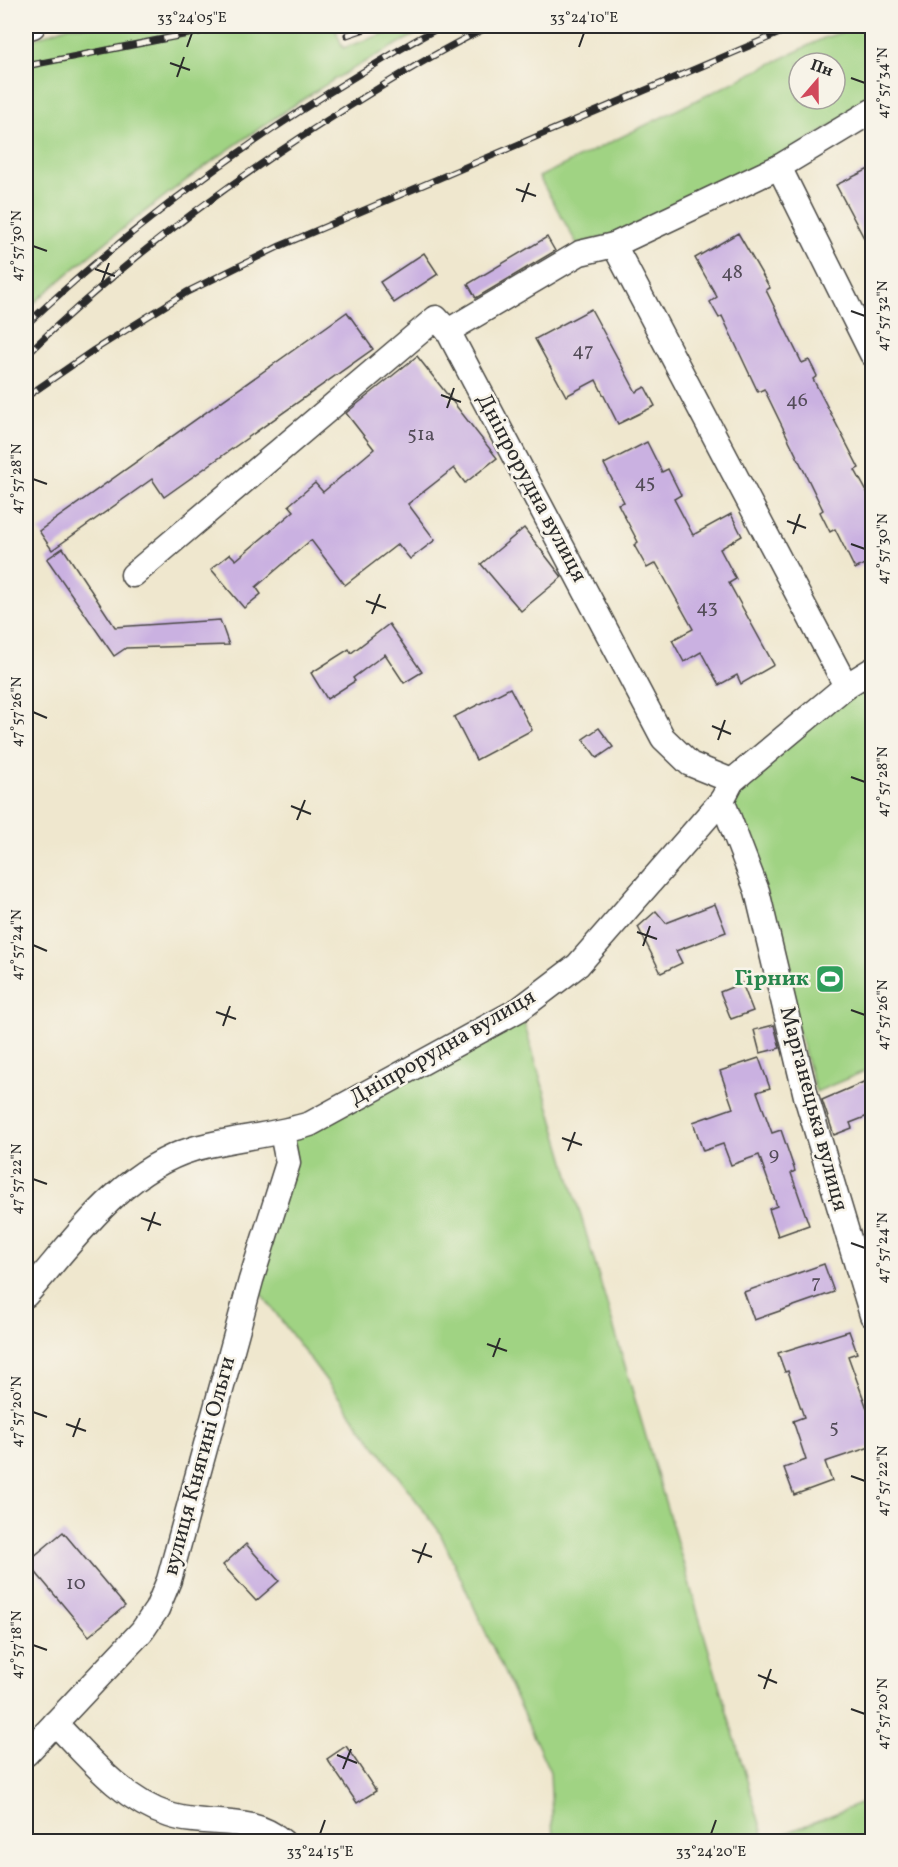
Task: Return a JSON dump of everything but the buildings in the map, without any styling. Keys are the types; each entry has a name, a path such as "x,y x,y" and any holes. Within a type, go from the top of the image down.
{"street":[{"path":"26,28 33,26"},
{"path":"134,575 436,318 448,331 579,253 614,245 779,167 873,111"},
{"path":"779,167 873,354"},
{"path":"614,245 846,686"},
{"name":"Дніпрорудна вулиця","path":"448,331 663,738 690,764 727,791"},
{"name":"Дніпрорудна вулиця","path":"26,1295 120,1189 154,1166 191,1149 282,1133 310,1124 520,1009 570,971 727,791 846,686 873,669"},
{"name":"Марганецька вулиця","path":"727,791 757,891 806,1096 873,1315"},
{"name":"вулиця Княгині Ольги","path":"26,1754 142,1631 157,1609 169,1580 251,1280 288,1163 282,1133"},
{"path":"55,1723 103,1772 139,1800 169,1816 247,1823 271,1831 283,1842"}],"green space":[{"path":"69,26 351,26 336,31 343,48 406,26 431,26 330,82 240,141 130,223 26,310 26,42"},
{"path":"861,26 872,26 872,100 775,161 613,235 577,244 539,177 787,56 787,111 847,111 847,51 797,51 824,38"},
{"name":"Гірник","path":"872,678 872,1068 816,1092 732,801 745,779"},
{"path":"520,1009 765,1841 553,1841 550,1772 439,1531 251,1280 282,1133"},
{"path":"872,1799 872,1841 766,1841"}],"railway":[{"path":"26,66 229,26"},
{"path":"347,35 374,26"},
{"path":"26,325 103,256 227,161 312,103 443,26"},
{"path":"26,355 102,286 224,190 370,94 437,53 490,26"},
{"path":"26,397 94,350 187,292 280,246 796,26"}],"place":[{"name":"Гірник","path":"830,979"}]}
